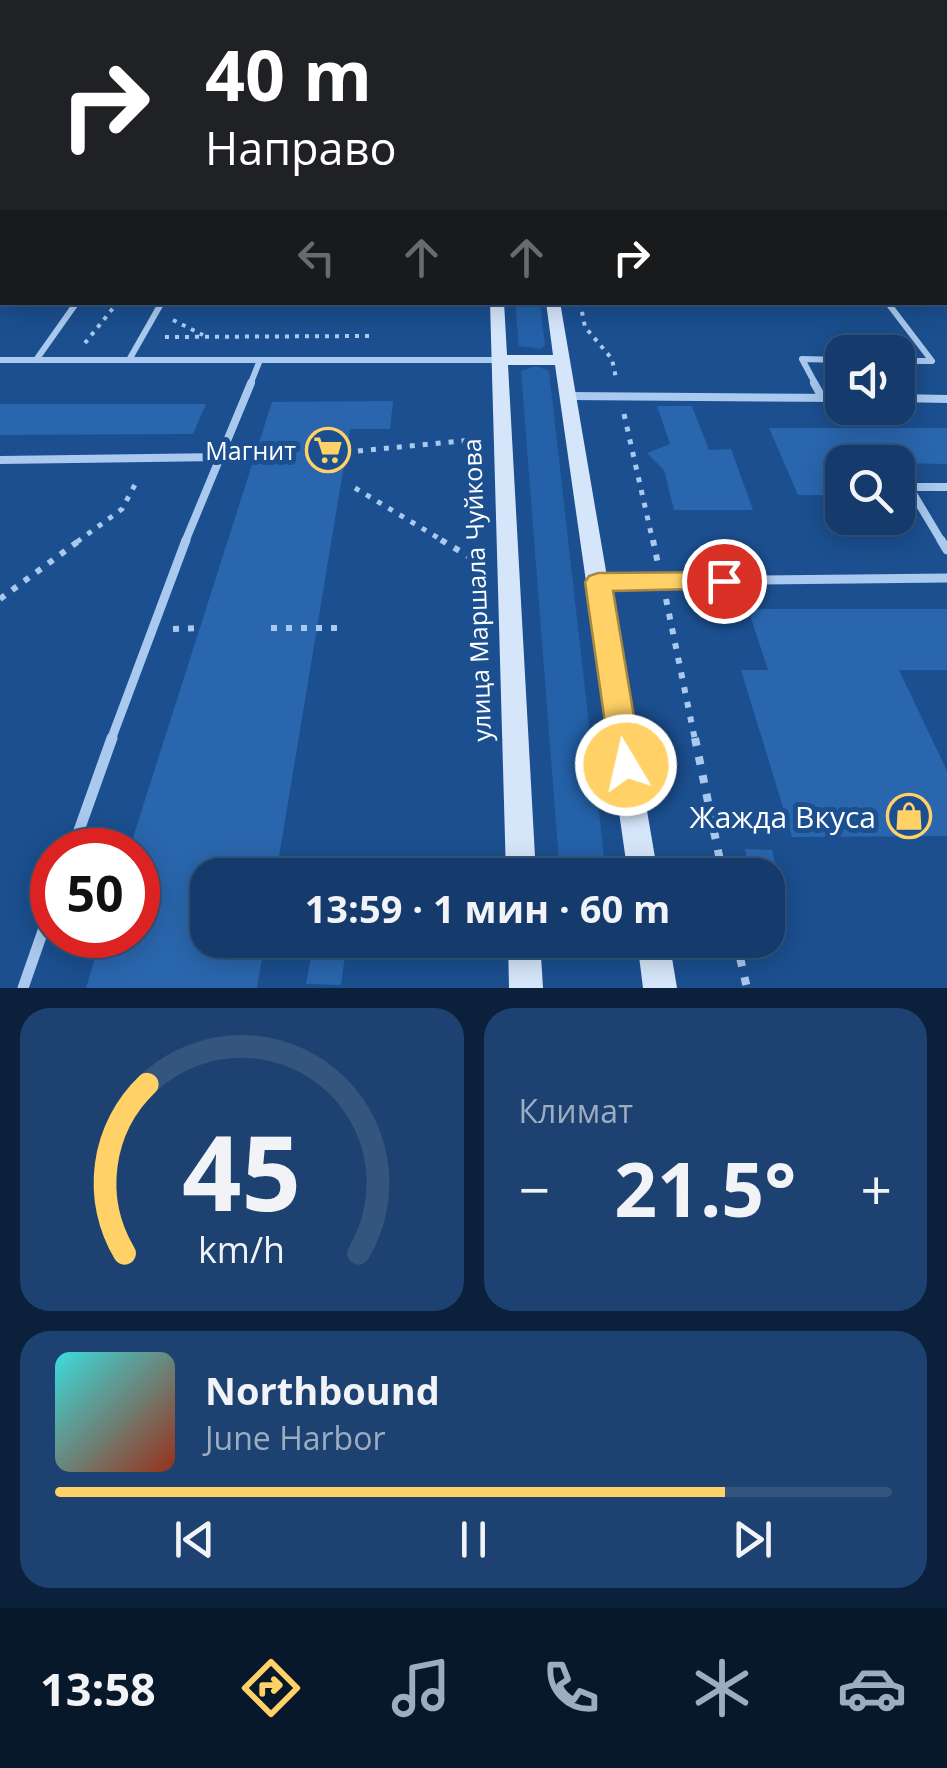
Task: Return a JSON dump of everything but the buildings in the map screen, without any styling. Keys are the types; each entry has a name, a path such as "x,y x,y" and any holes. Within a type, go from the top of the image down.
{"main road":[{"name":"улица Маршала Чуйкова","path":"497,305 520,858"},
{"path":"553,305 640,858"},
{"path":"500,360 562,360"},
{"path":"525,958 526,988"},
{"path":"656,958 660,988"}],"lane":[{"path":"36,360 76,305"},
{"path":"128,360 160,305"},
{"path":"889,305 912,335"},
{"path":"915,339 932,361 915,361"},
{"path":"568,396 822,398 802,359 825,360"},
{"path":"0,360 500,360"},
{"path":"80,828 150,629 260,360"},
{"path":"915,398 947,399"},
{"path":"0,460 221,458"},
{"path":"947,487 909,487 947,550"},
{"path":"598,582 947,578"},
{"path":"23,988 33,958"}],"path":[{"path":"72,359 116,305"},
{"path":"157,312 207,337 231,360"},
{"path":"142,337 369,336"},
{"path":"358,451 471,440"},
{"path":"0,598 122,509 148,458"},
{"path":"355,488 470,558"},
{"path":"271,628 340,628"},
{"path":"740,958 747,988"}],"shaded area":[{"path":"515,305 540,305 545,345 541,349 519,346"},
{"path":"536,366 549,371 604,858 559,858 521,371"}],"place":[{"name":"Магнит","path":"328,450"},
{"name":"Жажда Вкуса","path":"909,816"}],"route":[{"path":"626,765 598,582 724,581"}]}
